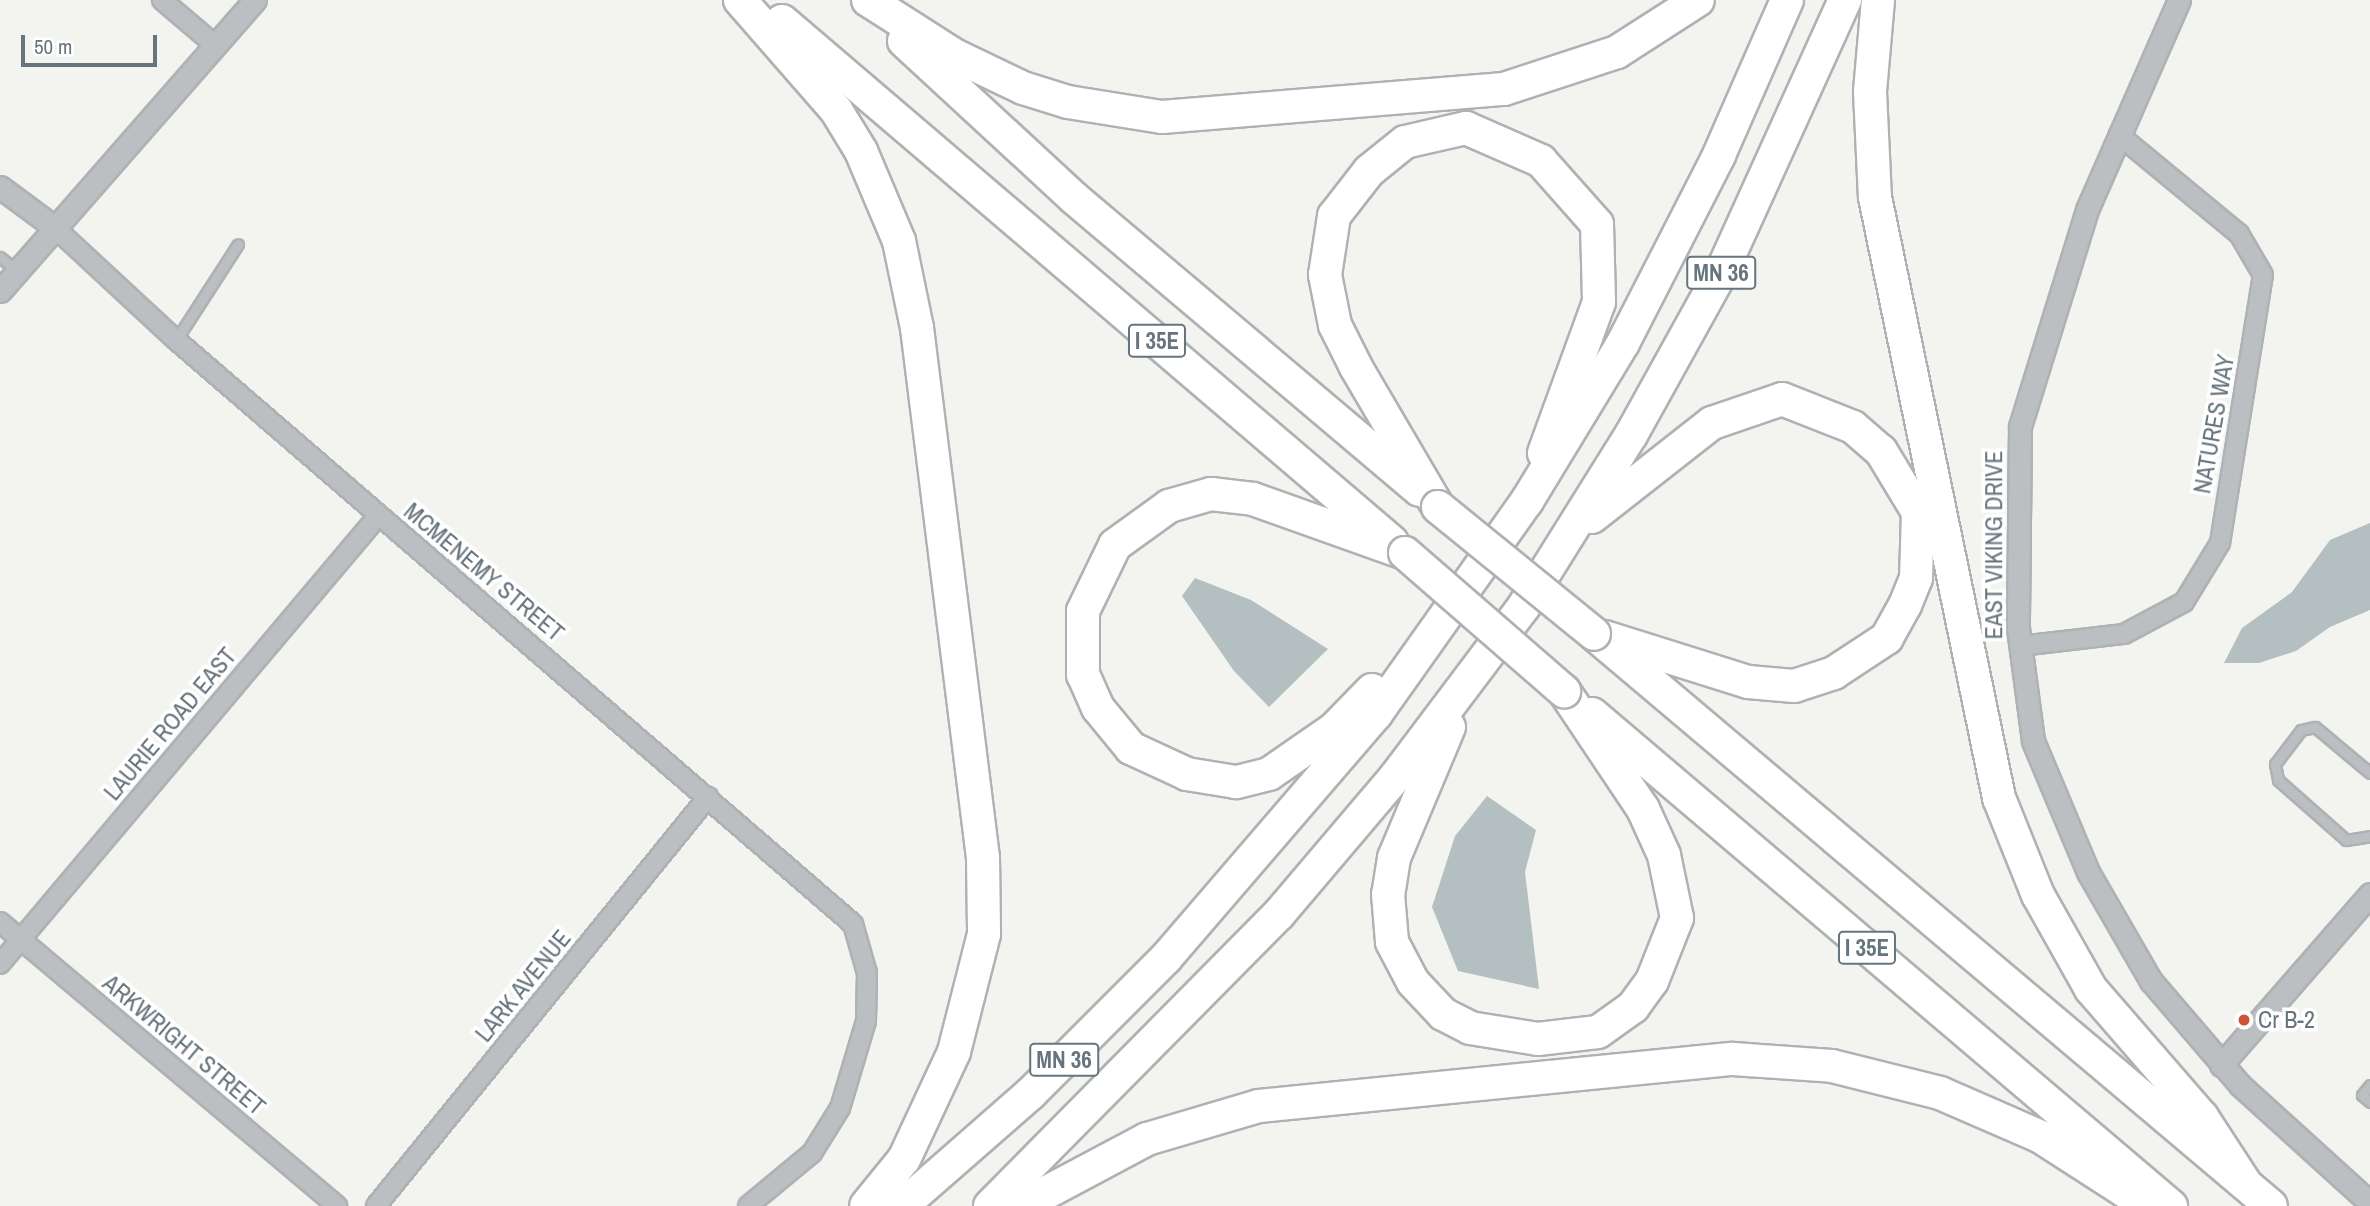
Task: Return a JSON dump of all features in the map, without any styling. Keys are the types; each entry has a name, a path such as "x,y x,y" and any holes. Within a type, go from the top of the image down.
{"highway":[{"path":"740,0 836,110 867,162 899,241 917,328 983,858 984,934 954,1052 904,1159 866,1206"},
{"name":"I 35E","path":"757,0 2171,1206"},
{"name":"I 35E","path":"859,0 1074,198 1433,501 1600,637 2271,1206"},
{"path":"868,0 956,56 1023,88 1162,117 1504,89 1617,52 1698,0"},
{"name":"MN 36","path":"902,1206 1031,1093 1199,924 1323,781 1437,629 1531,496 1680,235 1787,0"},
{"name":"MN 36","path":"989,1206 1279,914 1471,680 1572,533 1722,271 1845,0"},
{"path":"1878,0 1870,92 1875,197 1999,798 2038,895 2091,989 2202,1117 2245,1183"},
{"path":"1433,501 1335,325 1325,275 1334,216 1369,171 1405,142 1466,128 1541,161 1597,224 1599,302 1531,496"},
{"path":"1572,533 1712,423 1782,399 1853,427 1872,443 1905,484 1918,512 1916,578 1905,605 1887,638 1834,673 1794,687 1748,682 1600,637"},
{"path":"1399,549 1253,499 1211,494 1169,506 1115,545 1093,580 1079,644 1098,708 1131,748 1159,766 1236,782 1298,758 1437,629"},
{"path":"1471,680 1394,858 1388,894 1392,942 1413,982 1443,1014 1505,1037 1598,1032 1633,1007 1665,956 1677,918 1664,855 1643,809 1564,691"},
{"path":"1021,1206 1147,1139 1259,1106 1733,1059 1832,1066 1940,1093 2041,1137 2148,1206"}],"street":[{"path":"162,0 216,46"},
{"path":"0,291 8,264 54,227 256,0"},
{"name":"EAST VIKING DRIVE","path":"2179,0 2087,210 2020,427 2020,646 2033,741 2088,872 2151,981 2221,1065 2370,1203"},
{"name":"NATURES WAY","path":"2020,646 2124,634 2184,602 2220,543 2263,275 2239,234 2119,135"},
{"name":"MCMENEMY STREET","path":"0,187 54,227 176,340 853,924 867,973 864,1031 825,1138 748,1206"},
{"name":"LAURIE ROAD EAST","path":"0,964 378,516"},
{"name":"LARK AVENUE","path":"376,1206 708,797"},
{"path":"2221,1065 2370,894"},
{"name":"ARKWRIGHT STREET","path":"0,922 337,1206"}],"lane":[{"path":"176,340 238,244"},
{"path":"2370,773 2315,727 2301,730 2274,764 2278,780 2346,840 2370,836"},
{"path":"2370,1085 2362,1095 2370,1102"}],"shaded area":[{"path":"2370,523 2370,610 2330,627 2296,651 2259,663 2224,663 2242,628 2292,592 2330,540"},
{"path":"1195,578 1251,600 1328,649 1269,707 1234,671 1182,596"},
{"path":"1487,796 1536,830 1525,872 1539,989 1458,971 1432,907 1455,836"}],"place":[{"name":"Cr B-2","path":"2244,1020"}]}
